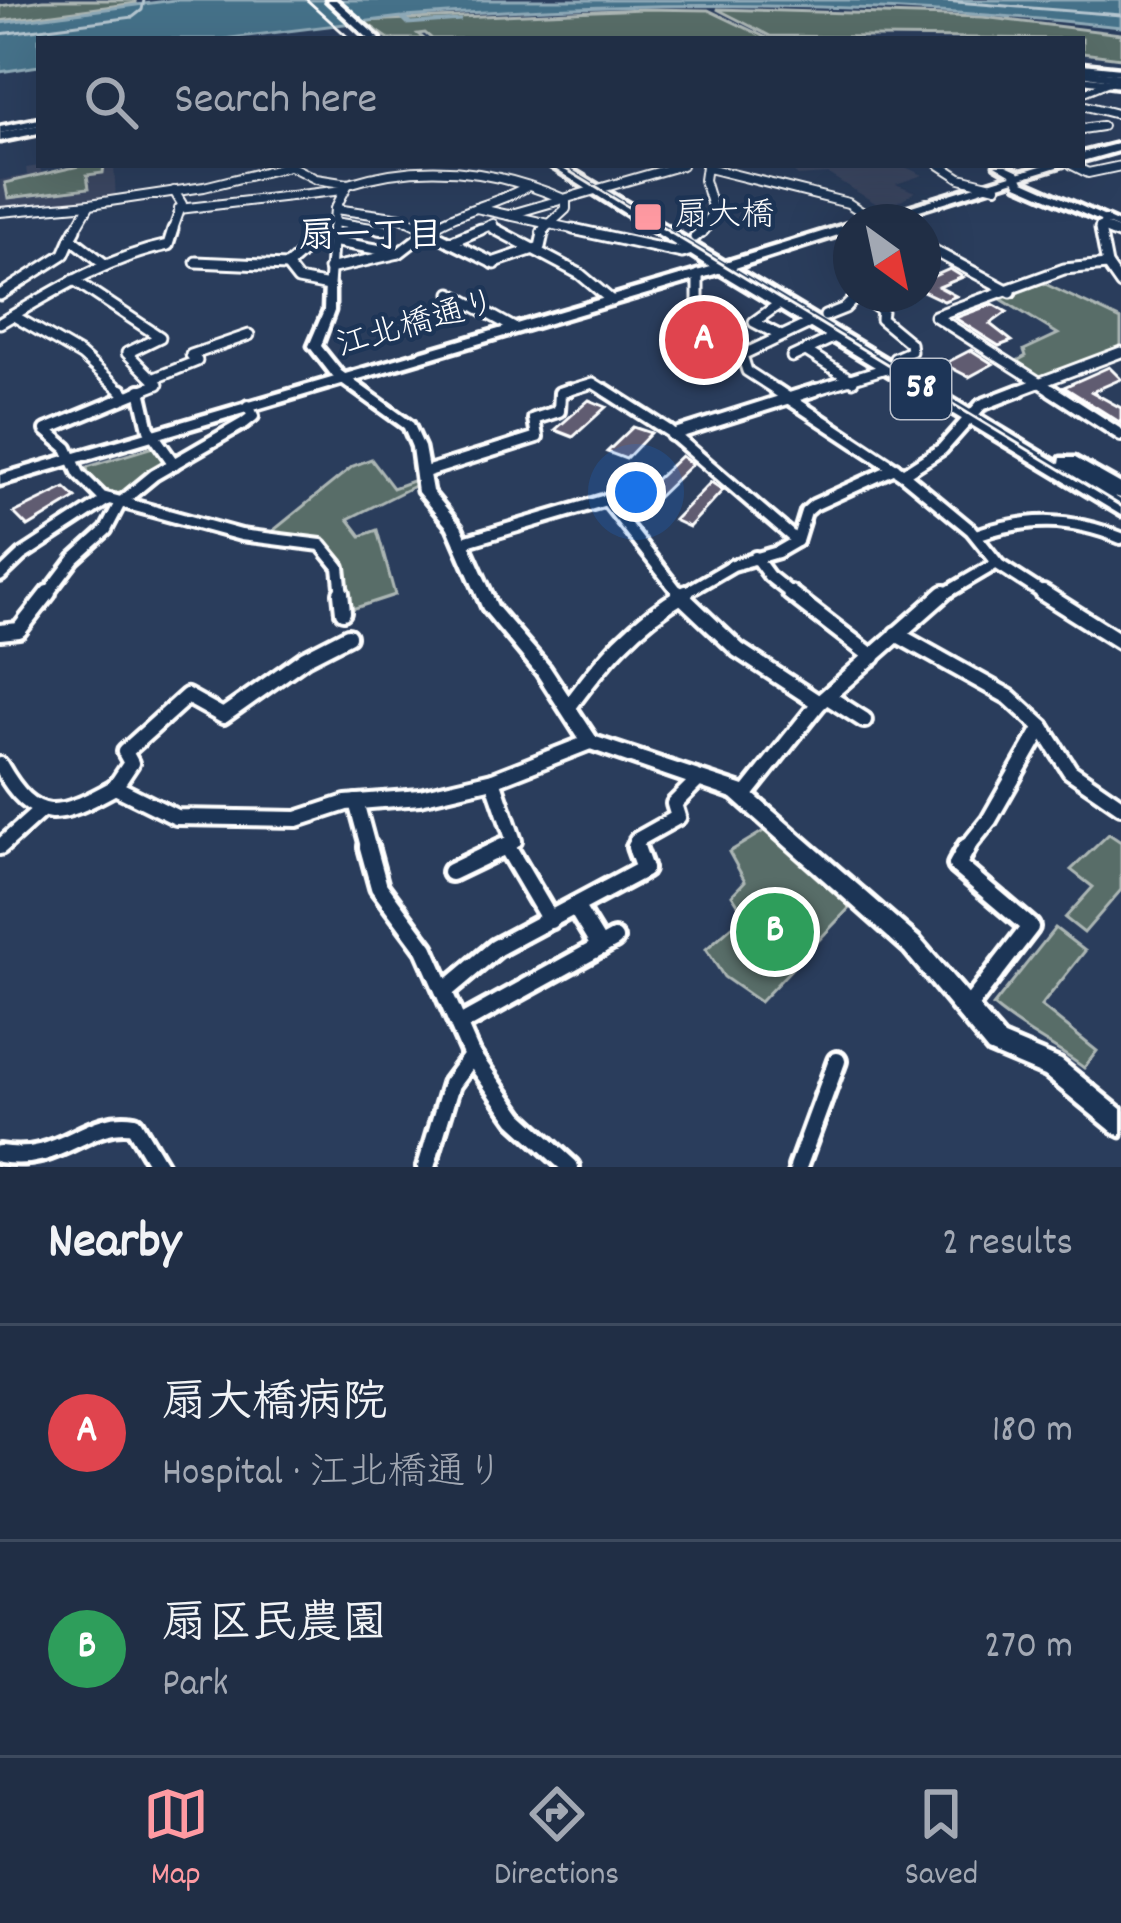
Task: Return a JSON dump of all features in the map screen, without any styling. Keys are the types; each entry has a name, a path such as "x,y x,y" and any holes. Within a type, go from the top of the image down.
{"highway":[{"path":"1085,74 1118,79"},
{"path":"1085,74 1118,79"},
{"path":"0,133 36,126"}],"main road":[{"path":"321,0 361,36"},
{"path":"331,0 371,36"},
{"path":"1085,157 1121,146"},
{"name":"58","path":"560,168 975,414 1121,509"},
{"name":"58","path":"579,168 693,244"},
{"path":"931,204 1048,168"},
{"name":"江北橋通り","path":"0,480 833,233"},
{"name":"58","path":"729,265 778,304 818,319 835,337 890,363"},
{"name":"58","path":"975,414 1121,492"}],"street":[{"path":"1085,92 1118,79"},
{"path":"1085,106 1121,116"},
{"path":"1085,129 1102,126"},
{"path":"1078,168 1088,173 1121,166"},
{"path":"0,212 174,191 279,168"},
{"path":"292,168 345,187"},
{"path":"450,171 455,168"},
{"path":"638,168 645,172"},
{"path":"450,242 560,197 666,168"},
{"path":"476,208 653,248 693,244 702,234 712,210 704,180 710,168 849,204"},
{"path":"945,168 960,178 993,186"},
{"path":"1005,168 1016,173 1016,178 1121,231"},
{"path":"179,209 345,187 393,171 450,171 528,185 568,204 556,223 542,229 540,247 495,264 402,218 334,209"},
{"path":"196,262 287,266 308,285 399,253 429,229 502,201 528,185"},
{"path":"345,187 334,209 329,311 314,346 343,379 409,426 424,492 454,526 491,609 543,670 590,742 744,796 912,945 996,1044 1053,1068 1121,1124"},
{"path":"0,323 106,265 168,245 182,204 174,191"},
{"path":"0,296 64,254 90,204"},
{"path":"367,246 402,218"},
{"path":"334,222 384,230"},
{"path":"1103,224 1107,265 1121,285"},
{"path":"489,226 532,253 580,274 612,301"},
{"path":"71,238 106,265"},
{"path":"287,266 316,240 332,238 399,253"},
{"path":"941,255 1011,292"},
{"path":"1107,265 1076,266 935,316 1036,385 1121,435"},
{"path":"698,275 698,312 747,351"},
{"path":"74,280 160,337 127,353 158,384 46,430 73,458 79,474 114,501 241,536 321,544 339,567 343,613"},
{"path":"0,282 18,283"},
{"path":"452,293 514,328"},
{"path":"778,304 754,322 779,334"},
{"path":"835,312 747,351 742,355 747,371 899,471 976,535 997,563 1121,642"},
{"path":"672,434 853,380 911,351 910,343 881,319 882,312"},
{"path":"14,316 81,355 126,395"},
{"path":"155,378 197,361 191,355 249,335"},
{"path":"792,357 835,337"},
{"path":"806,350 853,380"},
{"path":"797,541 806,512 814,506 942,449 975,414 1036,385 1117,357"},
{"path":"422,472 537,437 534,419 559,411 560,392 593,383 672,434 797,541"},
{"path":"140,390 153,434 174,464"},
{"path":"0,576 22,555 244,423 253,416 248,406"},
{"path":"460,543 606,500 680,595 738,650 864,720"},
{"path":"0,632 19,630 74,559 106,530 114,501"},
{"path":"976,535 1025,517 1086,524 1121,538"},
{"path":"568,708 609,652 647,615 755,557 797,541"},
{"path":"755,557 798,600 874,657"},
{"path":"744,796 823,700 947,590 997,563"},
{"path":"896,634 1009,697 1042,727 1070,771 1121,806"},
{"path":"0,765 7,781 40,812 66,814 115,787 131,763 125,752 187,696 224,716 305,658 348,636"},
{"path":"965,1010 1030,927 957,865 962,849 993,817 995,803 1042,727"},
{"path":"115,787 176,817 297,819 356,802 420,797 493,780 590,742"},
{"path":"451,872 514,841 493,780"},
{"path":"446,990 496,948 644,868 636,848 638,839 678,817 674,804 698,780"},
{"path":"356,802 379,887 425,950 472,1056 516,1118 570,1167"},
{"path":"0,848 40,812"},
{"path":"506,845 550,920"},
{"path":"460,1024 607,943 575,906"},
{"path":"426,1167 451,1084 472,1056"},
{"path":"798,1167 837,1060"},
{"path":"0,1154 45,1154 78,1144 110,1121 134,1125 159,1167"}],"shaded area":[{"path":"36,166 42,173 114,168 116,198 0,211 0,180 27,175 26,168"},
{"path":"789,168 908,168 923,175 896,184 915,192 894,204 877,204 828,174 798,176"}],"green space":[{"path":"43,0 136,3 0,21 0,6"},
{"path":"717,9 983,17 1121,34 1121,58 1085,53 1085,36 770,36"},
{"path":"708,10 763,36 385,36 363,21"},
{"path":"70,168 104,168 103,173 87,175 89,188 8,198 5,183"},
{"path":"1043,283 1121,320 1121,348 1039,379 1013,363 1026,356 1024,350 1058,334 1001,299"},
{"path":"156,446 167,463 127,492 107,495 88,472 87,467"},
{"path":"371,459 393,488 415,480 416,485 348,519 361,536 377,530 395,595 346,611 342,565 324,542 269,534 353,466"},
{"path":"767,829 853,904 760,1002 724,977 706,949 745,915 732,895 745,881 729,852"},
{"path":"1109,834 1121,842 1121,890 1084,933 1065,918 1093,887 1071,870"},
{"path":"1055,928 1085,951 1041,1006 1097,1051 1084,1068 993,1006"}],"water":[{"path":"174,0 1121,0 1121,27 943,12 673,6 405,17 410,23 461,20 408,24 401,17 247,36 36,36 36,66 0,72 0,23"}],"building":[{"path":"950,269 963,277 941,286 941,273"},
{"path":"941,288 956,296 941,300"},
{"path":"993,304 1007,312 990,324 1012,341 999,346 955,318"},
{"path":"971,350 993,364 969,377 944,364"},
{"path":"1109,367 1121,379 1092,392 1121,408 1121,423 1064,387"},
{"path":"589,400 606,407 573,437 555,430"},
{"path":"633,427 651,433 626,459 607,452"},
{"path":"681,456 692,464 657,498 643,492"},
{"path":"711,482 723,490 689,527 674,520"},
{"path":"65,488 76,498 28,527 14,513"}],"tram line":[{"path":"307,0 347,36"},
{"path":"564,168 1121,506"}],"place":[{"name":"扇大橋","path":"648,217"},
{"name":"扇大橋病院","path":"704,340"},
{"name":"扇区民農園","path":"775,932"}],"district":[{"name":"扇一丁目","path":"371,239"}]}
